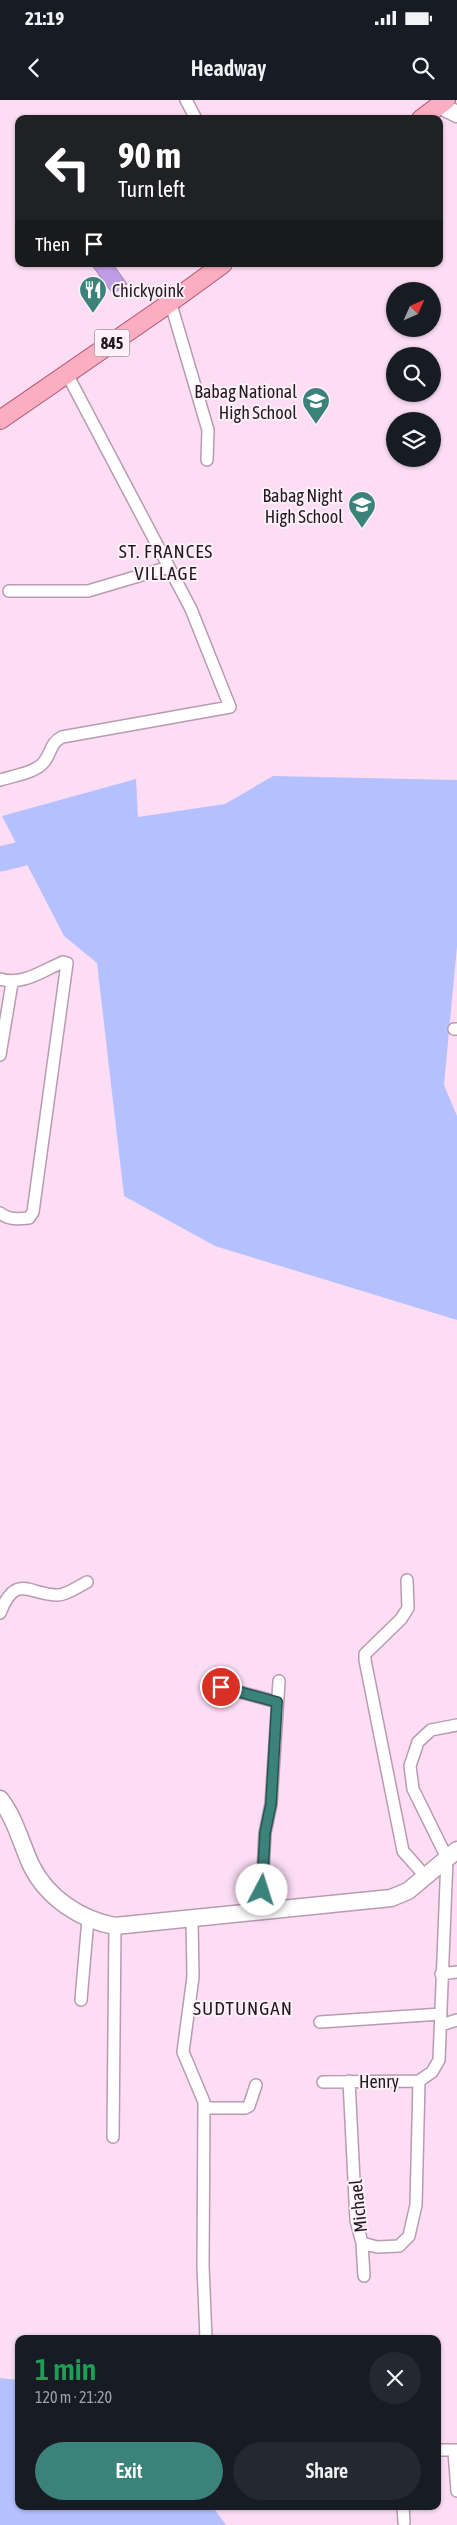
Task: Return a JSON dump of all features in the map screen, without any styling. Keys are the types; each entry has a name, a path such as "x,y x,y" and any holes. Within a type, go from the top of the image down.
{"main road":[{"path":"426,115 443,102"},
{"name":"845","path":"0,420 170,301 212,267"}],"street":[{"path":"186,100 194,115"},
{"path":"443,102 457,114"},
{"path":"170,301 208,430 207,460"},
{"path":"0,780 38,768 44,762 53,742 62,737 230,707 191,609 67,374"},
{"path":"9,591 88,591 169,567"},
{"path":"0,979 12,983 21,981 62,962 67,963 33,1212 29,1218 23,1219 11,1218 0,1213"},
{"path":"0,1056 12,983"},
{"path":"407,1580 408,1608 401,1619 365,1654 364,1660 403,1851 426,1877"},
{"path":"0,1613 6,1599 15,1590 29,1587 49,1594 61,1595 87,1582"},
{"path":"264,1912 262,1890 265,1833 271,1804 279,1681"},
{"path":"221,1687 277,1702"},
{"path":"441,2020 441,1974 452,1854 413,1789 410,1766 418,1742 431,1730 457,1725"},
{"path":"0,1799 8,1808 32,1867 60,1902 88,1919 115,1926 192,1920 391,1898 408,1891 452,1854"},
{"path":"81,2000 88,1919"},
{"path":"192,1920 193,1977 183,2052 204,2102 203,2266 206,2335"},
{"path":"113,2137 115,1926"},
{"path":"441,1974 457,1972"},
{"name":"Henry","path":"323,2082 419,2081 432,2072 439,2060 441,2020"},
{"path":"320,2022 457,2020"},
{"name":"Michael","path":"349,2081 356,2220 362,2243 377,2247 399,2246 409,2236 416,2206 419,2081"},
{"path":"204,2108 245,2108 248,2106 256,2085"},
{"path":"362,2243 364,2276"},
{"path":"441,2450 456,2450 457,2491"},
{"path":"403,2510 404,2522"}],"water":[{"path":"273,776 457,780 457,946 444,1085 457,1116 457,1320 215,1246 124,1196 97,963 64,936 2,816 136,779 138,817 225,804"},
{"path":"0,2378 15,2380 15,2510 215,2510 226,2525 0,2525"}],"building":[{"path":"93,267 115,267 127,284 113,294"}],"waterway":[{"path":"0,859 21,854"}],"place":[{"name":"Chickyoink","path":"93,314"},
{"name":"Babag National High School","path":"316,425"},
{"name":"Babag Night High School","path":"362,529"}],"district":[{"name":"ST. FRANCES VILLAGE","path":"166,562"},
{"name":"SUDTUNGAN","path":"243,2008"}],"route":[{"path":"221,1687 277,1702 271,1804 265,1833 262,1890"}]}
